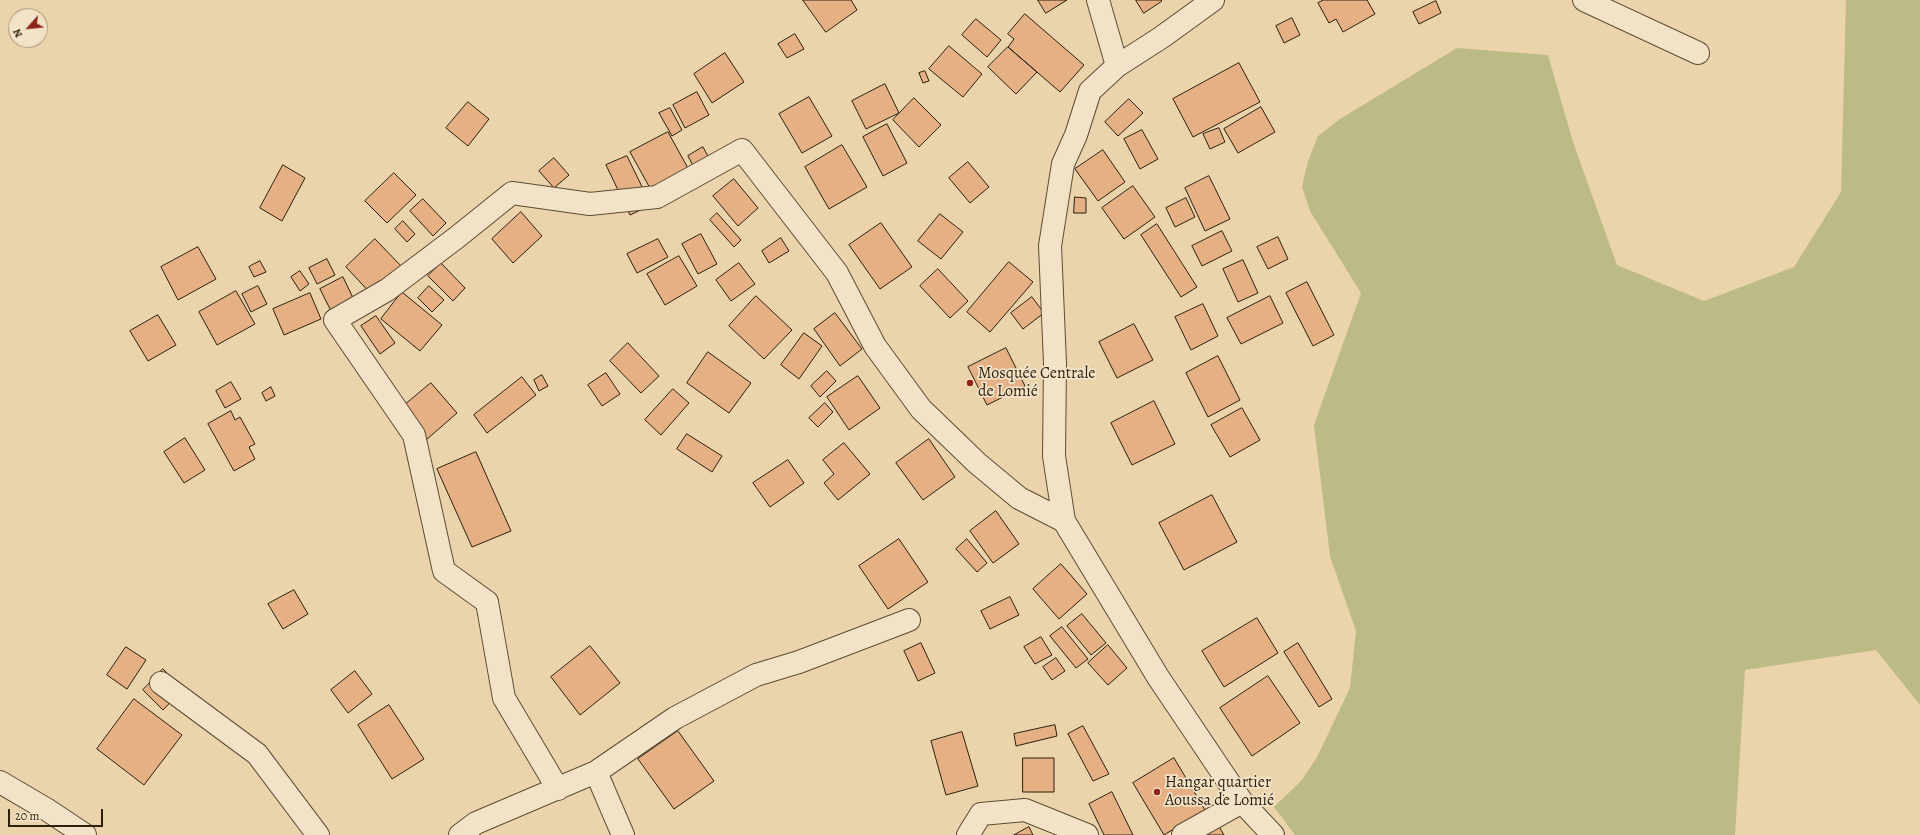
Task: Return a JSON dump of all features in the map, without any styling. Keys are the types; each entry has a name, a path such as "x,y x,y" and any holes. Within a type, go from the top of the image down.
{"street":[{"path":"1098,0 1117,66"},
{"path":"1213,0 1162,37 1117,66 1090,91 1076,135 1062,164 1050,246 1055,363 1054,456 1064,521 1158,677 1242,802 1273,835"},
{"path":"1584,0 1698,53"},
{"path":"558,789 504,698 488,602 444,571 414,435 335,320 387,290 456,238 512,193 590,204 657,197 742,150 837,273 875,346 921,409 977,462 1019,498 1064,521"},
{"path":"460,835 476,823 596,772 675,718 756,675 799,662 909,620"},
{"path":"161,683 257,754 318,835"},
{"path":"596,772 623,835"},
{"path":"0,782 46,809 85,835"},
{"path":"1183,835 1242,802"},
{"path":"968,835 981,814 1025,810 1087,835"}],"shaded area":[{"path":"1846,0 1920,0 1920,705 1876,650 1745,670 1735,835 1295,835 1274,807 1301,781 1316,759 1350,688 1356,631 1330,556 1314,425 1361,293 1310,211 1302,187 1308,161 1318,136 1340,119 1457,48 1548,55 1573,142 1617,265 1704,301 1794,267 1841,192"}],"building":[{"path":"803,0 851,0 857,10 826,32"},
{"path":"1038,0 1067,0 1046,13"},
{"path":"1136,0 1161,0 1162,1 1144,13"},
{"path":"1324,0 1367,0 1375,14 1343,32 1336,19 1329,23 1318,3"},
{"path":"1436,1 1441,13 1419,24 1413,12"},
{"path":"1025,14 1084,65 1060,92 1008,47 1014,39 1008,34"},
{"path":"1292,18 1300,35 1284,43 1276,26"},
{"path":"976,19 1001,40 987,57 962,35"},
{"path":"795,34 804,49 787,58 778,44"},
{"path":"949,46 982,74 963,97 929,69"},
{"path":"1008,47 1037,72 1016,94 988,67"},
{"path":"725,53 744,82 712,103 694,74"},
{"path":"1239,63 1260,102 1193,137 1173,99"},
{"path":"925,71 929,81 923,83 919,73"},
{"path":"885,84 899,113 866,129 852,101"},
{"path":"697,92 709,115 685,128 673,105"},
{"path":"809,97 832,136 802,153 779,114"},
{"path":"914,98 941,125 919,147 893,120"},
{"path":"1129,99 1143,113 1118,136 1105,122"},
{"path":"468,102 489,119 468,146 446,128"},
{"path":"1261,107 1275,132 1238,153 1224,129"},
{"path":"670,108 682,130 672,136 659,113"},
{"path":"887,124 907,163 883,176 863,137"},
{"path":"1219,128 1225,142 1210,149 1203,134"},
{"path":"1142,130 1158,159 1140,169 1124,139"},
{"path":"668,132 694,179 656,199 630,152"},
{"path":"842,145 867,187 829,209 805,167"},
{"path":"703,147 716,171 700,179 688,156"},
{"path":"1103,150 1125,182 1098,201 1075,169"},
{"path":"627,156 651,205 630,215 606,165"},
{"path":"554,158 569,175 554,188 539,171"},
{"path":"968,162 989,187 970,203 949,178"},
{"path":"283,165 305,178 282,221 260,208"},
{"path":"394,173 416,195 387,223 365,201"},
{"path":"1209,176 1230,219 1205,231 1185,188"},
{"path":"734,179 758,208 738,226 713,196"},
{"path":"1133,186 1155,217 1124,239 1102,208"},
{"path":"1075,197 1086,198 1086,213 1074,213"},
{"path":"1186,198 1195,217 1175,227 1166,208"},
{"path":"423,199 446,223 433,236 410,211"},
{"path":"521,212 542,236 513,263 492,239"},
{"path":"717,213 741,240 734,247 710,220"},
{"path":"940,214 963,232 941,259 918,241"},
{"path":"403,221 415,234 407,242 395,229"},
{"path":"881,223 912,267 880,289 849,245"},
{"path":"1157,224 1197,287 1181,297 1141,235"},
{"path":"1222,231 1232,251 1202,266 1192,246"},
{"path":"701,234 717,264 698,274 682,244"},
{"path":"1278,237 1288,259 1268,269 1257,247"},
{"path":"781,238 789,251 769,263 762,251"},
{"path":"375,239 403,268 374,297 346,267"},
{"path":"658,239 668,257 637,273 627,254"},
{"path":"198,247 216,279 178,300 161,267"},
{"path":"679,256 697,286 665,305 647,274"},
{"path":"327,259 335,275 317,284 309,268"},
{"path":"1243,260 1258,293 1238,302 1223,269"},
{"path":"260,261 266,272 254,277 249,267"},
{"path":"1009,262 1033,282 990,332 967,312"},
{"path":"441,263 465,288 453,301 428,276"},
{"path":"739,263 755,284 731,301 716,280"},
{"path":"938,269 968,301 950,318 920,286"},
{"path":"300,271 309,284 300,291 291,277"},
{"path":"343,277 355,302 332,313 320,289"},
{"path":"1307,282 1334,335 1313,346 1286,293"},
{"path":"258,286 267,304 251,312 242,294"},
{"path":"429,286 444,300 432,312 418,298"},
{"path":"236,291 255,324 217,345 199,312"},
{"path":"402,292 442,325 420,351 381,319"},
{"path":"310,293 321,319 284,335 273,309"},
{"path":"756,296 792,330 764,359 729,326"},
{"path":"1270,296 1283,323 1241,344 1227,318"},
{"path":"1032,297 1044,313 1023,329 1011,313"},
{"path":"1203,304 1218,336 1191,350 1175,317"},
{"path":"835,313 862,349 840,366 814,329"},
{"path":"158,315 176,345 148,361 130,331"},
{"path":"376,316 395,343 380,354 361,326"},
{"path":"1134,324 1153,360 1117,378 1099,342"},
{"path":"804,333 822,346 799,379 781,365"},
{"path":"628,343 659,376 641,393 610,361"},
{"path":"1006,348 1025,386 987,405 968,367"},
{"path":"708,352 751,383 729,413 687,383"},
{"path":"1218,356 1240,400 1208,417 1186,373"},
{"path":"827,371 836,381 820,397 811,386"},
{"path":"606,373 620,394 602,406 588,385"},
{"path":"542,375 548,386 539,391 534,380"},
{"path":"858,376 880,408 849,430 827,397"},
{"path":"522,377 536,395 487,433 474,415"},
{"path":"231,382 241,399 225,408 216,391"},
{"path":"431,383 457,413 426,440 400,409"},
{"path":"271,387 275,396 266,401 262,393"},
{"path":"673,389 689,403 661,435 645,420"},
{"path":"1154,401 1175,444 1132,465 1111,423"},
{"path":"825,403 833,412 818,427 809,418"},
{"path":"1242,408 1260,440 1230,457 1211,425"},
{"path":"231,411 235,420 240,417 255,444 249,447 255,459 234,471 208,424"},
{"path":"687,434 722,456 712,472 677,449"},
{"path":"185,438 205,470 184,483 164,452"},
{"path":"929,439 955,477 923,500 896,463"},
{"path":"844,443 870,474 838,500 824,483 834,474 823,460"},
{"path":"476,452 511,531 472,547 437,469"},
{"path":"788,460 804,483 770,507 753,483"},
{"path":"1212,495 1237,542 1184,570 1159,523"},
{"path":"996,511 1019,544 993,563 970,531"},
{"path":"899,539 928,582 888,609 859,566"},
{"path":"967,539 987,563 977,572 956,549"},
{"path":"1061,564 1087,594 1059,619 1033,589"},
{"path":"294,590 308,614 283,629 268,604"},
{"path":"1010,597 1019,615 990,629 981,611"},
{"path":"1082,614 1106,643 1091,655 1067,626"},
{"path":"1257,618 1278,653 1224,687 1202,651"},
{"path":"1062,627 1088,659 1076,668 1050,636"},
{"path":"1041,637 1052,655 1035,664 1024,647"},
{"path":"921,643 935,673 918,681 904,651"},
{"path":"1298,643 1332,699 1319,707 1284,652"},
{"path":"1108,645 1127,668 1108,685 1088,663"},
{"path":"590,646 620,683 580,715 551,677"},
{"path":"126,647 146,660 127,689 107,675"},
{"path":"1056,658 1065,671 1052,680 1043,667"},
{"path":"163,669 183,689 163,710 143,690"},
{"path":"355,671 372,694 348,713 331,690"},
{"path":"1268,676 1300,723 1252,756 1220,708"},
{"path":"134,699 182,735 144,785 97,749"},
{"path":"389,705 424,759 392,779 358,725"},
{"path":"1055,725 1057,736 1016,746 1014,734"},
{"path":"1083,726 1109,774 1093,781 1068,734"},
{"path":"678,731 714,781 674,809 638,759"},
{"path":"962,732 978,786 946,795 931,741"},
{"path":"1023,758 1054,758 1054,792 1023,792"},
{"path":"1174,758 1205,810 1164,835 1133,783"},
{"path":"1112,792 1133,835 1104,835 1089,804"},
{"path":"1217,823 1224,835 1198,835"},
{"path":"1029,827 1033,835 1014,835"}],"place":[{"name":"Mosquée Centrale de Lomié","path":"970,383"},
{"name":"Hangar quartier Aoussa de Lomié","path":"1157,792"}]}
